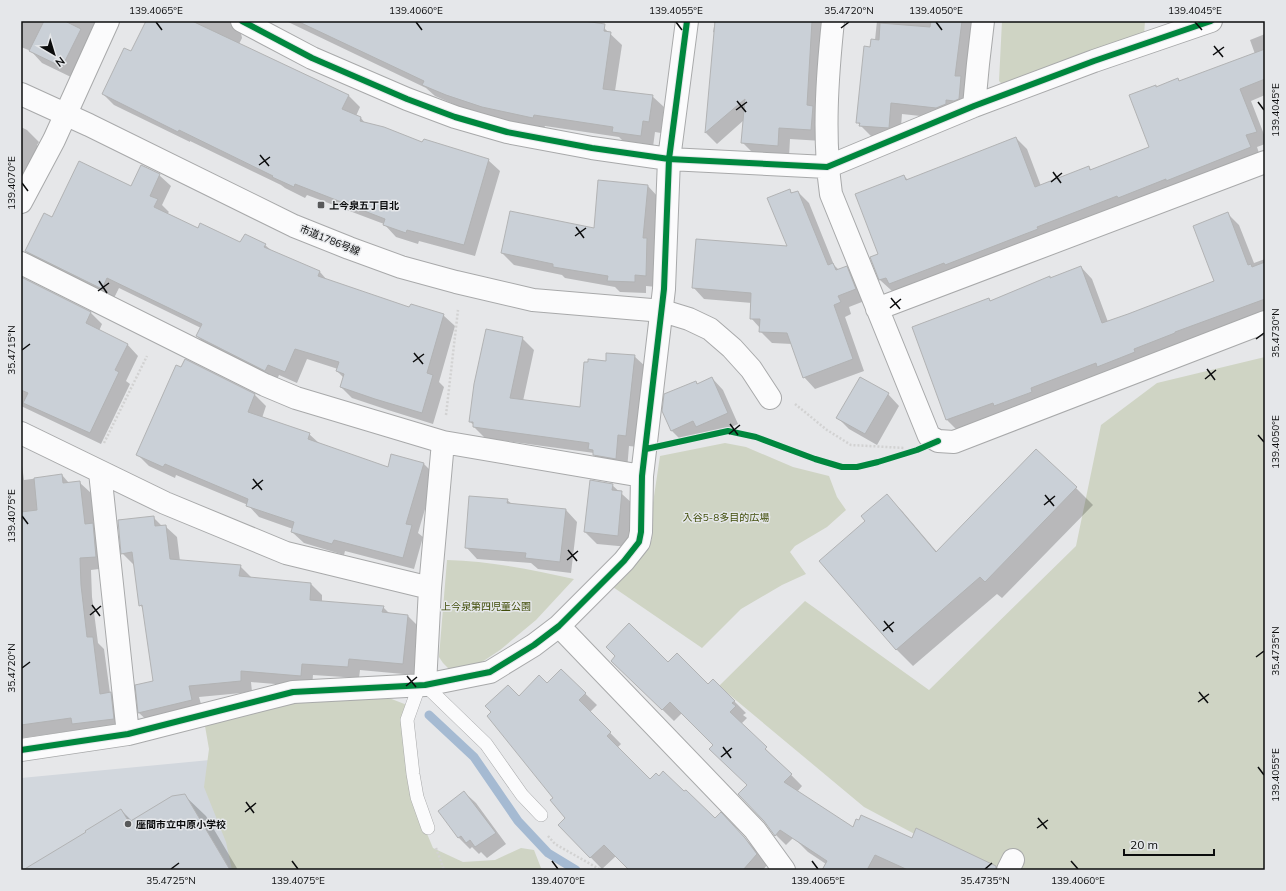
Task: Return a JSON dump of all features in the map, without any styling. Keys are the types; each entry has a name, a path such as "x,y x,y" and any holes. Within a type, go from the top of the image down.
{"street":[{"path":"21,202 66,114 108,21"},
{"path":"242,21 312,58 407,98 454,117 507,132 592,148 669,159 827,167 974,106 1094,61 1163,29 1211,21"},
{"path":"21,750 128,734 293,692 425,685 490,672 534,645 560,626 624,561 639,542 642,518 642,476 663,310 669,159 687,21"},
{"path":"832,21 827,80 827,167 831,194 929,436 938,440 954,442 1265,322"},
{"path":"974,106 983,21"},
{"name":"市道1786号線","path":"21,94 66,114 294,226 348,248 401,267 534,300 663,310 689,319 710,329 732,348 751,369 770,398"},
{"path":"877,309 1265,162"},
{"path":"21,263 265,385 296,398 443,442 642,476"},
{"path":"21,433 165,503 286,552 430,588"},
{"path":"425,685 430,588 443,442"},
{"path":"96,470 128,734"},
{"path":"560,626 755,830 775,866"}],"lane":[{"path":"428,828 417,796 412,774 407,720 417,692 425,685 486,744 522,795 541,815"}],"path":[{"path":"448,397 458,310"},
{"path":"96,470 159,332"},
{"path":"794,403 827,430 851,445 903,447 917,450"},
{"path":"646,449 728,431 756,437 815,459 842,467 857,467 917,450 938,440"},
{"path":"541,815 537,824 555,844 601,870"}],"shaded area":[{"name":"座間市立中原小学校","path":"210,760 253,870 21,870 21,778"}],"green space":[{"path":"1002,21 1145,21 1144,35 1006,88 999,81"},
{"path":"1265,357 1265,870 982,870 864,807 719,686 805,601 929,690 1076,546 1101,425 1157,383"},
{"name":"入谷5-8多目的広場","path":"725,443 746,447 793,467 829,476 837,497 846,510 827,527 795,546 790,552 806,574 782,585 741,609 702,648 610,585 642,554 652,539 653,503 660,456"},
{"name":"上今泉第四児童公園","path":"447,560 495,564 574,579 536,620 500,650 476,665 459,669 449,669 439,657"},
{"path":"389,698 407,705 420,817 433,848 463,862 495,860 521,848 534,850 541,868 544,870 232,870 226,842 204,787 209,749 205,726 280,701"}],"building":[{"path":"44,21 65,21 81,29 62,67 29,51"},
{"path":"146,21 192,21 349,95 342,109 361,117 360,121 384,127 422,142 424,139 489,159 464,245 407,230 406,233 383,225 385,219 295,184 294,187 102,94 124,48 131,51"},
{"path":"297,21 584,21 605,24 604,31 611,32 603,89 653,95 649,122 643,121 641,136 612,132 613,127 534,115 533,118 482,107 422,85 424,81"},
{"path":"715,21 812,21 807,105 813,106 811,130 779,128 778,146 741,143 745,99 705,133"},
{"path":"931,21 962,21 955,76 961,76 959,99 954,101 946,100 946,104 936,108 891,103 889,128 859,126 860,123 856,123 864,46 870,47 871,39 879,40 880,23 930,27"},
{"path":"1265,49 1265,79 1240,89 1257,132 1246,135 1251,147 1166,181 1166,179 1118,198 1117,196 1037,227 1038,229 945,265 944,263 889,284 886,278 879,280 870,257 878,254 855,194 904,175 906,180 1016,137 1035,187 1089,166 1090,170 1149,147 1129,95 1156,85 1156,87 1178,78 1179,81"},
{"path":"79,161 131,186 141,165 160,174 150,196 158,199 154,207 198,228 200,223 240,242 245,234 266,244 264,247 320,271 318,276 409,307 411,304 444,314 427,373 433,375 422,413 340,387 344,374 336,371 339,362 295,349 285,372 268,365 265,371 196,336 202,324 107,278 102,289 25,251 44,213 52,217"},
{"path":"598,180 648,185 643,238 647,238 646,276 635,275 635,282 607,281 608,276 553,267 553,264 501,253 510,211 594,228"},
{"path":"790,189 791,193 798,191 828,265 833,263 836,270 847,266 856,289 838,296 841,302 834,305 853,359 803,378 787,333 759,332 760,319 750,319 751,293 692,288 696,239 787,246 767,198"},
{"path":"1228,212 1248,265 1251,264 1252,267 1265,262 1265,299 1175,332 1134,349 1135,352 1097,367 1096,363 1031,388 1032,392 994,406 993,403 946,420 912,327 989,298 990,301 1050,276 1050,278 1081,266 1102,323 1128,314 1214,281 1193,226"},
{"path":"21,277 91,312 86,323 128,344 115,370 119,372 90,433 23,403 28,393 21,390"},
{"path":"486,329 523,337 510,398 580,407 584,362 588,362 588,359 606,361 606,353 635,355 626,436 618,435 616,459 593,455 593,450 588,449 589,443 473,427 473,422 469,422 474,384"},
{"path":"185,359 255,394 248,412 310,433 308,439 388,467 391,454 424,463 406,524 412,525 403,558 334,540 332,544 291,532 294,522 246,506 248,499 165,464 163,467 136,455 176,365 181,367"},
{"path":"712,377 728,413 696,427 693,421 671,431 662,411 664,394 696,381 697,384"},
{"path":"860,377 889,393 865,434 836,418"},
{"path":"1036,449 1077,487 985,582 980,577 896,650 819,561 865,521 861,516 887,494 936,552"},
{"path":"62,474 63,483 80,481 85,524 93,523 96,557 80,558 81,585 87,637 93,637 100,694 111,692 114,719 72,724 71,718 21,725 21,512 37,510 34,478"},
{"path":"590,480 613,484 612,490 622,491 618,536 584,532"},
{"path":"469,496 508,499 507,503 566,509 560,562 525,558 526,553 465,548"},
{"path":"154,516 155,526 166,525 170,559 241,565 239,576 311,583 310,600 384,606 382,612 408,615 403,664 349,659 348,667 302,664 301,676 241,671 241,681 189,686 192,700 138,713 135,685 153,681 142,605 139,606 132,552 121,554 118,520"},
{"path":"629,623 668,662 677,653 708,684 713,679 735,701 732,703 736,706 730,712 767,747 765,749 792,774 784,782 853,827 856,819 859,820 861,815 912,838 916,828 996,866 996,870 908,870 875,855 867,870 822,870 827,861 780,830 775,836 764,821 738,794 747,785 709,749 713,745 670,702 662,710 611,661 615,656 606,647"},
{"path":"561,669 586,693 579,700 611,732 607,736 650,779 656,773 659,776 663,771 684,791 686,790 715,818 721,812 745,838 757,854 743,870 629,870 604,845 590,858 558,825 565,818 550,800 553,798 487,716 491,712 485,706 508,685 519,696 539,675 547,683"},
{"path":"464,791 496,833 475,847 470,840 466,843 461,836 458,838 438,811"},
{"path":"185,794 230,870 23,870 121,809 129,822 172,796"}],"waterway":[{"path":"429,715 474,757 518,821 548,853 576,870"}],"cycle path":[{"path":"242,21 312,58 407,99 455,117 507,132 592,148 669,159 827,167 974,106 1094,61 1211,21"},
{"path":"21,750 128,734 293,692 425,685 490,672 534,645 559,626 624,561 639,542 641,532 642,476 664,289 669,159 687,21"},
{"path":"646,449 728,431 756,437 815,459 842,467 857,467 917,450 938,441"}],"place":[{"name":"上今泉五丁目北","path":"321,205"},
{"name":"座間市立中原小学校","path":"128,824"}]}
